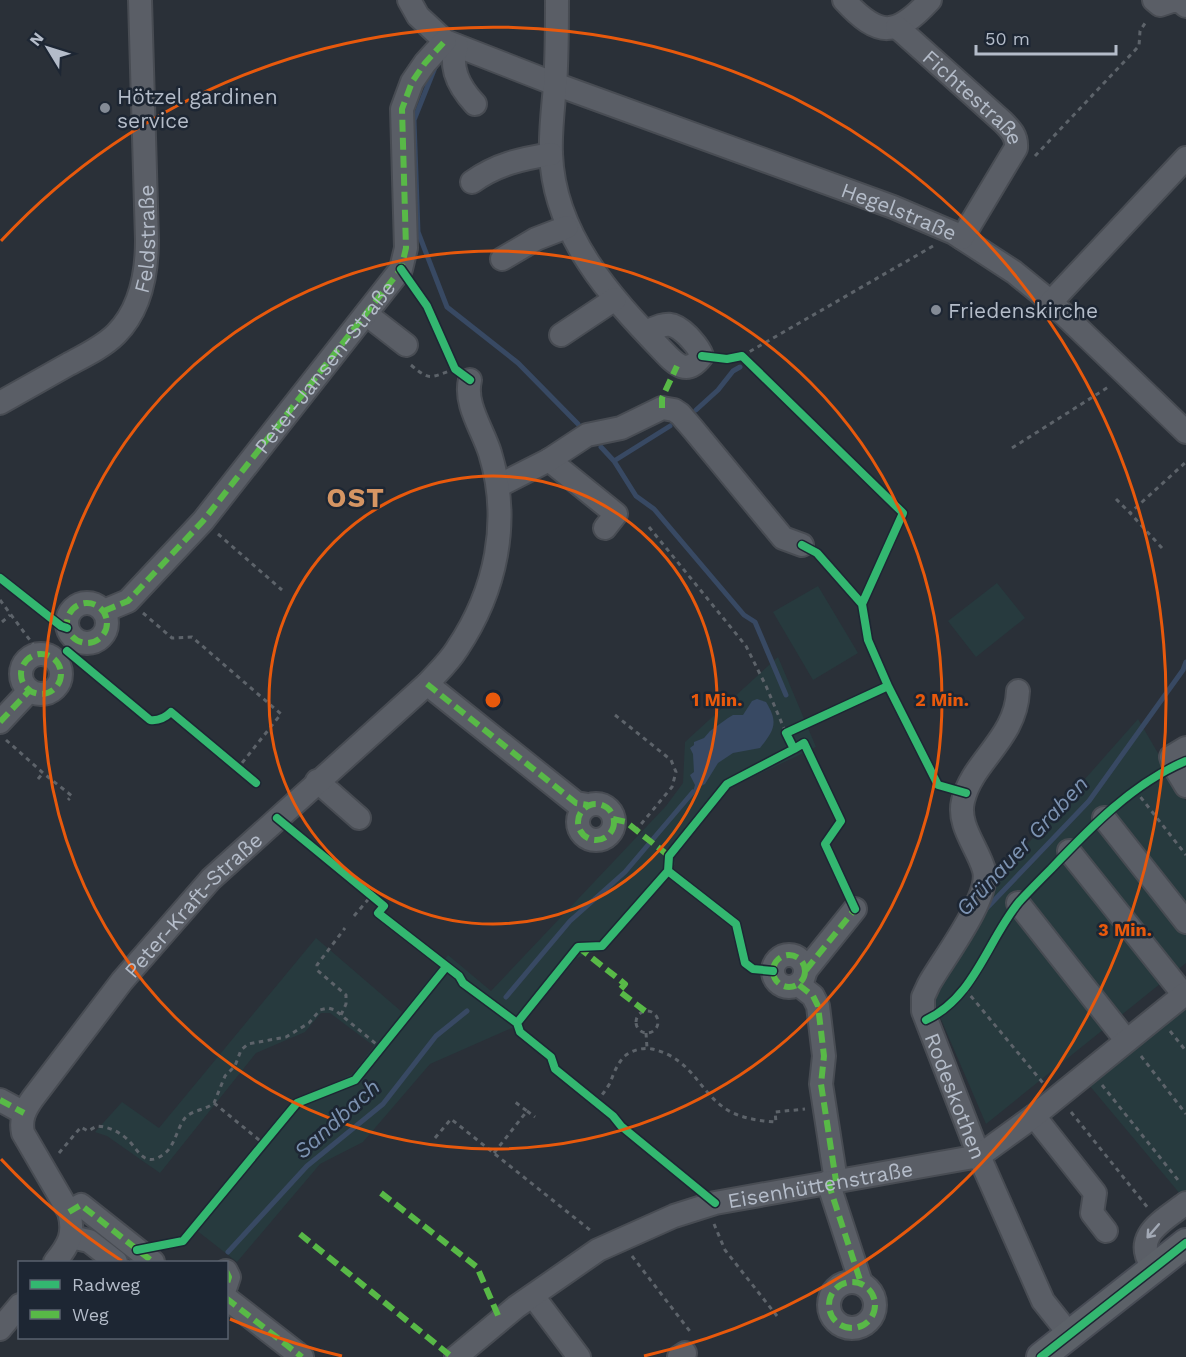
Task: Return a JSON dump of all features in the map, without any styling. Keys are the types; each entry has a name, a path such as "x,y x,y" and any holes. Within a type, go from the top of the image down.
{"main road":[{"path":"1041,1357 1186,1243"}],"street":[{"name":"Feldstraße","path":"0,403 88,354 116,334 131,313 143,286 147,263 147,240 140,0"},
{"path":"409,0 418,16 451,44 555,84"},
{"path":"557,0 555,84 550,154 555,186 567,227 600,280 645,332"},
{"path":"844,0 867,21 887,28 907,23 930,0"},
{"path":"1157,2 1180,1 1186,6"},
{"name":"Fichtestraße","path":"897,27 1012,130 1017,141 1016,148 958,236"},
{"path":"451,44 455,73 463,90 475,104"},
{"name":"Peter-Jansen-Straße","path":"59,652 101,637 107,624 104,612 128,601 203,521 401,269 405,258 406,239 402,110 412,82 425,63 451,44"},
{"name":"Hegelstraße","path":"555,84 893,207 958,236 1014,272 1051,302 1186,432"},
{"path":"472,182 502,164 550,154"},
{"path":"1051,302 1186,158"},
{"path":"502,259 536,239 567,227"},
{"path":"561,335 615,299"},
{"path":"366,314 406,345"},
{"name":"Peter-Kraft-Straße","path":"24,1113 33,1098 123,981 211,879 427,684 456,652 478,615 495,567 499,528 498,486 490,452 462,375"},
{"path":"498,486 549,460 587,435 621,428 662,408 674,410 693,429 783,538 802,545"},
{"path":"549,460 616,514 605,528"},
{"path":"59,652 61,675 54,689 41,694 29,691 21,679 21,670 25,662 59,652"},
{"path":"427,684 576,803 588,806"},
{"path":"3,731 29,691"},
{"name":"Rodeskothen","path":"1017,691 1017,706 1001,741 971,782 962,802 964,822 985,872 982,896 929,984 923,997 923,1011 979,1156 1044,1301 1070,1335"},
{"path":"1186,748 1171,757 1186,786"},
{"path":"312,787 330,814"},
{"path":"312,787 359,818"},
{"path":"1104,818 1186,922"},
{"name":"Eisenhüttenstraße","path":"456,1357 533,1296 614,1243 674,1216 708,1205 979,1156 1034,1116 1063,1104 1089,1070 1133,1048 1185,994 1069,851"},
{"path":"1018,903 1133,1048"},
{"path":"855,909 802,977 818,1006 824,1056 821,1084 832,1181 861,1283"},
{"path":"0,1100 24,1113 21,1125 23,1133 69,1212 73,1225 71,1237 56,1261"},
{"path":"1034,1116 1095,1193 1092,1212 1106,1231"},
{"path":"1154,1269 1146,1255 1145,1243 1150,1231 1186,1203"},
{"path":"69,1212 81,1205 151,1261"},
{"path":"71,1237 89,1241 114,1261"},
{"path":"533,1296 579,1357"},
{"path":"228,1300 302,1357"},
{"path":"0,1329 18,1307"}],"path":[{"path":"1030,161 1139,46 1143,25 1157,2"},
{"path":"742,356 958,236"},
{"path":"406,345 403,359 423,375 433,377 462,375"},
{"path":"1012,448 1127,375"},
{"path":"1130,513 1186,462"},
{"path":"1116,499 1162,548"},
{"path":"203,521 282,590"},
{"path":"649,527 746,646 786,733"},
{"path":"0,600 35,647 59,652"},
{"path":"128,601 172,638 192,637 281,714 238,768"},
{"path":"2,622 10,615"},
{"path":"615,715 671,760 676,772 672,787 637,830"},
{"path":"3,731 43,773 72,796 68,800"},
{"path":"38,779 43,773"},
{"path":"1135,790 1186,855"},
{"path":"354,916 372,895"},
{"path":"341,1015 346,1004 346,995 317,970 317,965 345,928"},
{"path":"965,989 1160,1223"},
{"path":"45,1171 81,1126 88,1131 98,1126 110,1128 128,1140 145,1158 152,1160 159,1157 167,1152 190,1114 204,1110 214,1103 218,1097 220,1085 235,1065 241,1050 248,1044 286,1037 309,1023 320,1010 327,1008 341,1015 381,1048"},
{"path":"650,1011 657,1017 658,1022 654,1030 646,1033 636,1022 640,1014 650,1011"},
{"path":"646,1033 647,1048"},
{"path":"597,1102 626,1055 647,1048 675,1058 690,1069 723,1106 748,1118 776,1122 775,1112 824,1108"},
{"path":"1133,1048 1186,1114"},
{"path":"1089,1070 1178,1180"},
{"path":"515,1102 535,1117"},
{"path":"214,1103 264,1144"},
{"path":"494,1153 527,1112"},
{"path":"435,1138 451,1119 614,1243 687,1350"},
{"path":"708,1205 725,1251 777,1316"}],"green space":[{"path":"997,583 1025,618 976,657 948,621"},
{"path":"818,586 858,653 813,680 773,612"},
{"path":"778,657 816,747 728,789 673,856 675,864 602,949 577,958 521,1024 430,1064 363,1142 320,1164 237,1262 191,1226 286,1107 352,1074 374,1046 330,1013 321,1013 305,1032 256,1053 160,1173 107,1136 95,1132 122,1102 159,1128 316,938 402,1012 448,955 491,991 666,806 683,783 685,742"},
{"path":"1138,719 1186,801 1186,963 986,1124 931,996 1001,874"},
{"path":"1186,1006 1186,1201 1089,1085"}],"water":[{"path":"757,699 766,702 773,716 773,726 769,736 760,748 733,753 718,763 705,784 699,787 696,793 693,792 695,785 690,775 694,772 693,754 690,748 694,742 704,738 733,715 743,715 752,701"}],"waterway":[{"path":"436,65 414,120 418,232 447,307 518,363 578,424"},
{"path":"696,410 718,390 733,371 740,367"},
{"path":"670,426 614,461 636,496 654,509 744,615 755,622 786,695"},
{"path":"601,447 614,461"},
{"name":"Grünauer Graben","path":"984,911 1089,801 1183,670 1186,662"},
{"name":"Sandbach","path":"506,997 570,921 625,872 693,792"},
{"name":"Sandbach","path":"228,1252 307,1166 383,1104 436,1036 467,1011"}],"marked path":[{"path":"104,611 128,601 203,521 401,269 406,248 402,109 412,82 445,41"},
{"path":"662,408 662,398 677,366"},
{"path":"87,603 101,609 107,623 101,637 87,643 73,637 67,623 73,609 87,603"},
{"path":"41,654 55,660 61,674 55,688 41,694 27,688 21,674 27,660 41,654"},
{"path":"427,684 576,803 588,805"},
{"path":"0,722 29,691"},
{"path":"596,804 608,810 614,822 608,834 596,840 584,834 578,822 584,810 596,804"},
{"path":"613,819 626,822 669,856"},
{"path":"806,970 855,909 853,904"},
{"path":"578,947 625,984 619,991 645,1011"},
{"path":"789,955 801,959 805,971 801,983 789,987 777,983 773,971 777,959 789,955"},
{"path":"799,985 813,996 818,1006 824,1056 821,1084 836,1181"},
{"path":"0,1100 24,1113"},
{"path":"828,1182 861,1283"},
{"path":"381,1193 477,1267 500,1320"},
{"path":"69,1212 81,1205 152,1261"},
{"path":"300,1234 452,1357"},
{"path":"228,1275 228,1280"},
{"path":"852,1282 868,1289 875,1305 868,1321 852,1328 836,1321 829,1305 836,1289 852,1282"},
{"path":"228,1300 302,1357"}],"cycle path":[{"path":"401,269 427,306 455,369 470,380"},
{"path":"702,356 727,359 742,356 903,513 862,604"},
{"path":"517,1023 578,947 602,946 668,871 669,856 727,784 794,749 786,733 888,686 868,640 862,604 817,553 802,545"},
{"path":"0,578 61,626 67,628"},
{"path":"67,651 150,720 162,719 171,712 256,783"},
{"path":"888,686 938,785 966,793"},
{"path":"794,749 804,743 841,821 825,844 855,909"},
{"path":"926,1020 943,1010 969,983 1019,902 1081,838 1130,794 1148,781 1186,761"},
{"path":"277,818 384,906 378,913 459,976 463,983 517,1023 520,1032 551,1057 555,1069 715,1203"},
{"path":"668,871 736,924 745,963 753,969 773,971"},
{"path":"137,1250 183,1241 297,1103 355,1080 446,967"},
{"path":"1041,1357 1186,1243"}],"place":[{"name":"Hötzel gardinen service","path":"105,108"},
{"name":"Friedenskirche","path":"936,310"}],"district":[{"name":"OST","path":"356,498"}]}
